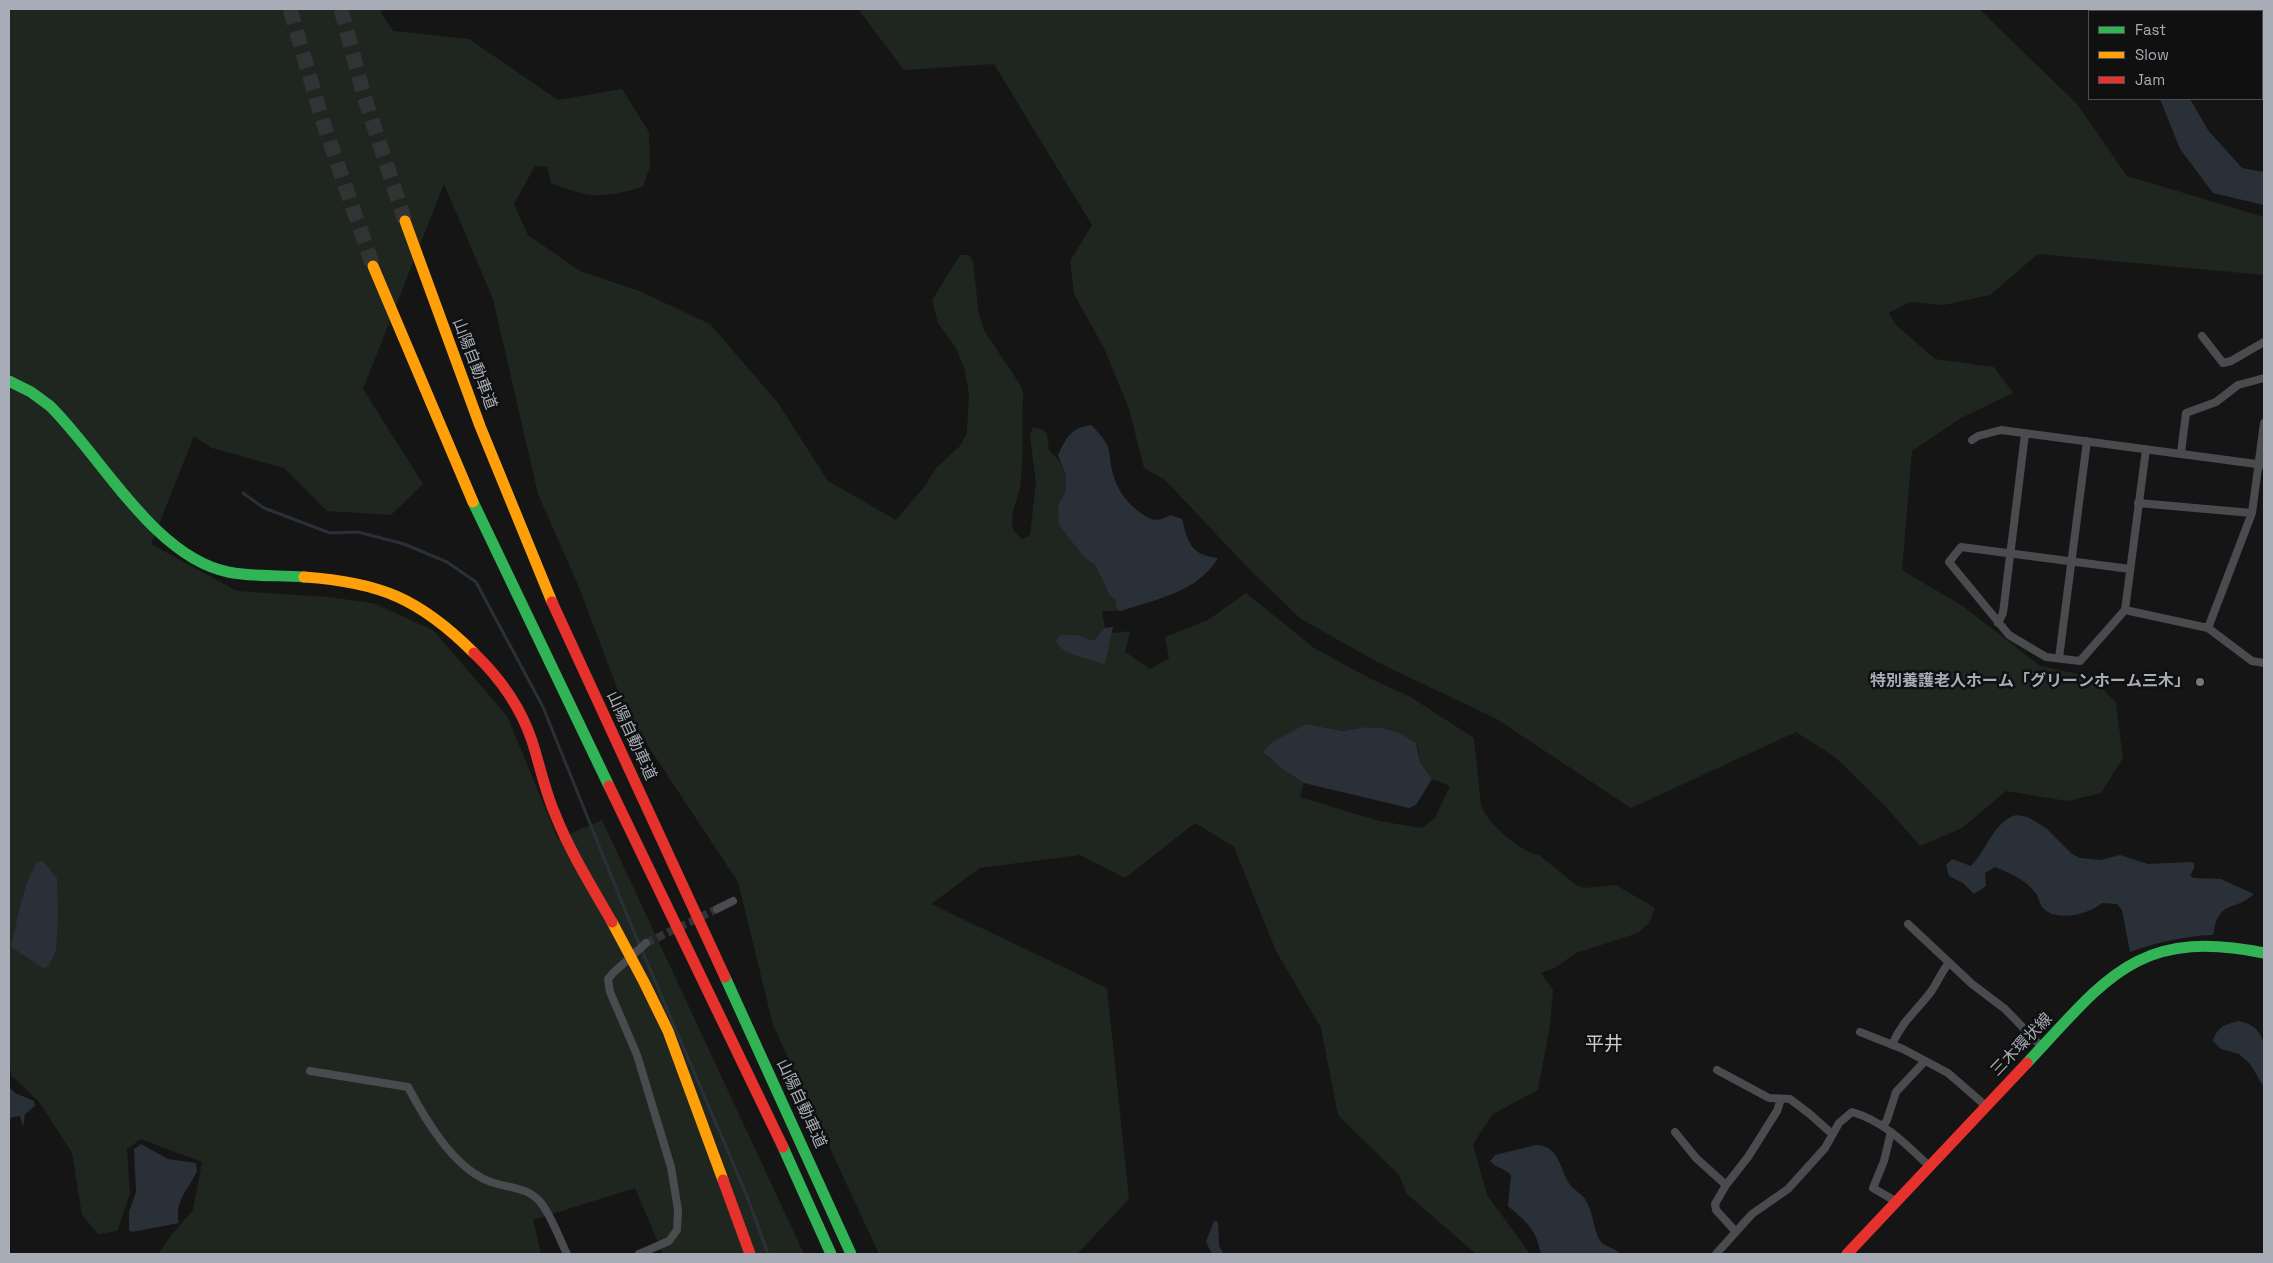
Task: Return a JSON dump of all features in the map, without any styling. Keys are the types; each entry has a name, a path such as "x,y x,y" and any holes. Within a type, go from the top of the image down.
{"main road":[{"name":"山陽自動車道","path":"406,221 443,330 503,487 563,627 851,1254"},
{"path":"373,266 419,379 540,646 715,1002 831,1254"},
{"path":"9,381 22,386 53,408 163,536 181,551 204,564 228,572 359,583 385,589 410,601 449,627 482,659 512,700 527,727 542,779 559,825 656,1004 675,1047 750,1254"},
{"name":"三木環状線","path":"1847,1254 2042,1047 2114,975 2141,958 2173,948 2202,943 2264,953"}],"street":[{"path":"2202,336 2223,363 2231,361 2264,342"},
{"path":"2181,454 2186,412 2216,402 2238,385 2264,378"},
{"path":"2208,628 2252,514 2262,464 2264,423"},
{"path":"1972,440 1978,436 2001,430 2262,464"},
{"path":"1998,622 2003,613 2025,434"},
{"path":"2059,658 2087,442"},
{"path":"2130,569 1961,547 1949,562 2009,635 2027,648 2046,657 2080,661 2125,610 2146,449"},
{"path":"2138,503 2252,514"},
{"path":"2125,610 2208,628 2252,661 2264,663"},
{"path":"718,909 733,901"},
{"path":"1908,924 1949,963 2005,1010 2042,1047"},
{"path":"639,1254 669,1240 677,1230 678,1210 671,1167 637,1055 610,992 608,978 646,942"},
{"path":"1892,1045 1897,1033 1930,992 1949,963"},
{"path":"1860,1032 1892,1045 1948,1073 1986,1106"},
{"path":"1883,1126 1887,1120 1896,1092 1925,1061"},
{"path":"1717,1070 1769,1098 1790,1099 1811,1114 1832,1134"},
{"path":"310,1071 408,1087 422,1114 458,1161 486,1180 528,1191 541,1203 567,1254"},
{"path":"1736,1232 1716,1210 1714,1204 1748,1157 1777,1111 1781,1099"},
{"path":"1716,1254 1752,1214 1788,1189 1825,1148 1838,1123 1852,1112 1868,1116 1883,1126 1930,1167"},
{"path":"1675,1132 1696,1158 1726,1185"},
{"path":"1891,1132 1884,1161 1873,1188 1897,1202"}],"shaded area":[{"path":"9,9 382,9 381,12 393,31 469,39 558,100 622,89 649,132 650,166 643,187 607,195 576,192 551,183 547,167 535,166 514,204 528,235 580,271 639,291 710,324 778,403 828,481 896,520 924,487 937,467 960,446 967,433 969,395 965,370 956,348 938,323 932,300 960,255 969,255 973,262 979,315 985,332 1021,386 1023,394 1021,475 1020,487 1012,516 1013,529 1023,539 1030,535 1036,483 1030,435 1033,427 1047,433 1049,450 1060,462 1066,476 1065,492 1058,505 1084,557 1095,565 1110,596 1116,600 1116,607 1120,611 1102,611 1105,628 1094,640 1077,635 1057,644 1068,652 1105,665 1112,633 1130,631 1125,652 1150,669 1169,658 1165,637 1208,620 1246,593 1314,648 1371,679 1409,696 1474,738 1481,805 1490,820 1514,843 1531,853 1539,855 1576,885 1584,888 1616,885 1655,908 1649,923 1638,933 1576,953 1556,967 1541,973 1553,990 1550,1025 1538,1090 1493,1114 1473,1144 1487,1195 1530,1254 1476,1254 1407,1194 1399,1175 1338,1115 1321,1028 1276,951 1234,847 1195,823 1125,878 1080,855 980,868 931,904 1107,988 1129,1199 1077,1254 879,1254 773,1025 738,882 627,714 578,585 538,494 493,299 444,184 363,389 423,484 391,515 327,511 284,468 212,448 194,436 151,544 237,591 328,597 373,603 433,630 507,716 558,839 602,820 804,1254 663,1254 635,1188 533,1220 541,1254 158,1254 193,1210 202,1162 141,1139 127,1149 130,1194 117,1231 98,1234 82,1215 72,1153 40,1103 11,1075 9,1060","holes":["1306,724 1343,731 1365,727 1382,728 1397,732 1418,746 1420,762 1432,779 1450,786 1435,818 1422,828 1379,821 1300,797 1304,783 1268,758"]},
{"path":"858,9 1979,9 2077,104 2127,176 2264,217 2264,275 2038,254 1990,295 1944,305 1910,302 1889,313 1896,325 1935,359 1994,367 2013,393 1961,418 1912,451 1902,570 1964,607 2040,666 2092,677 2116,703 2123,758 2101,793 2067,801 2006,791 1962,828 1920,846 1886,807 1835,757 1796,732 1631,808 1495,718 1379,663 1301,619 1251,571 1165,480 1144,468 1129,409 1104,348 1074,294 1070,261 1092,225 994,64 904,70"},
{"path":"2160,100 2191,100 2208,130 2242,168 2264,172 2264,205 2213,193 2180,149"},
{"path":"1091,425 1101,435 1109,449 1115,481 1131,504 1149,518 1159,520 1170,515 1182,519 1186,535 1196,551 1218,558 1209,570 1187,587 1175,593 1120,611 1116,607 1116,600 1110,596 1095,565 1084,557 1059,525 1058,505 1065,492 1066,476 1058,455 1070,434 1078,428"},
{"path":"1113,627 1105,665 1070,653 1059,646 1056,641 1060,635 1078,635 1094,640 1105,628"},
{"path":"1306,724 1343,731 1365,727 1382,728 1397,732 1416,743 1420,762 1432,779 1416,805 1409,808 1304,783 1281,768 1263,752 1271,743"},
{"path":"2016,815 2028,817 2046,828 2072,854 2080,858 2101,860 2120,855 2148,864 2190,862 2194,863 2190,876 2194,878 2221,879 2254,894 2223,911 2216,923 2213,935 2171,940 2130,952 2122,910 2117,904 2102,903 2082,913 2065,916 2057,915 2043,908 2037,895 2024,882 1995,867 1985,873 1986,886 1974,894 1963,883 1949,876 1946,865 1952,859 1971,866 1977,860 1996,830 2008,819"},
{"path":"43,861 57,878 58,915 56,951 48,967 43,968 11,947 28,882 37,862"},
{"path":"2239,1021 2257,1030 2262,1038 2265,1056 2264,1087 2250,1064 2239,1054 2221,1049 2213,1041 2219,1029"},
{"path":"9,1087 15,1093 34,1101 35,1106 25,1114 23,1127 20,1116 9,1118"},
{"path":"141,1144 168,1159 196,1163 197,1171 180,1202 179,1223 132,1232 129,1230 129,1212 136,1192 134,1149"},
{"path":"1536,1145 1544,1146 1555,1154 1567,1180 1588,1204 1599,1239 1621,1254 1541,1254 1539,1245 1530,1227 1508,1206 1511,1175 1490,1161 1495,1155"},
{"path":"1214,1221 1218,1222 1219,1246 1224,1254 1212,1254 1206,1242"}],"waterway":[{"path":"243,493 264,508 330,533 358,532 404,544 447,562 476,582 543,707 629,920 747,1196 768,1254"}],"tunnel":[{"path":"290,9 323,122 373,266"},
{"path":"341,9 364,96 405,221"},
{"path":"646,943 717,909"}],"traffic: fast":[{"path":"9,381 31,392 50,406 130,502 176,547 201,563 228,572 304,577"},
{"path":"473,502 609,786"},
{"path":"2027,1063 2103,984 2128,967 2154,954 2184,947 2221,947 2264,953"},
{"path":"725,977 851,1254"},
{"path":"783,1147 831,1254"}],"traffic: slow":[{"path":"405,221 480,426 552,602"},
{"path":"373,266 473,502"},
{"path":"304,577 355,583 397,597 435,619 474,653"},
{"path":"612,922 668,1031 723,1180"}],"traffic: jam":[{"path":"552,602 725,977"},
{"path":"474,653 492,672 522,717 532,741 548,796 567,842 612,922"},
{"path":"609,786 783,1147"},
{"path":"1847,1254 2027,1063"},
{"path":"723,1180 750,1254"}],"place":[{"name":"特別養護老人ホーム「グリーンホーム三木」","path":"2200,682"}],"district":[{"name":"平井","path":"1604,1045"}]}
